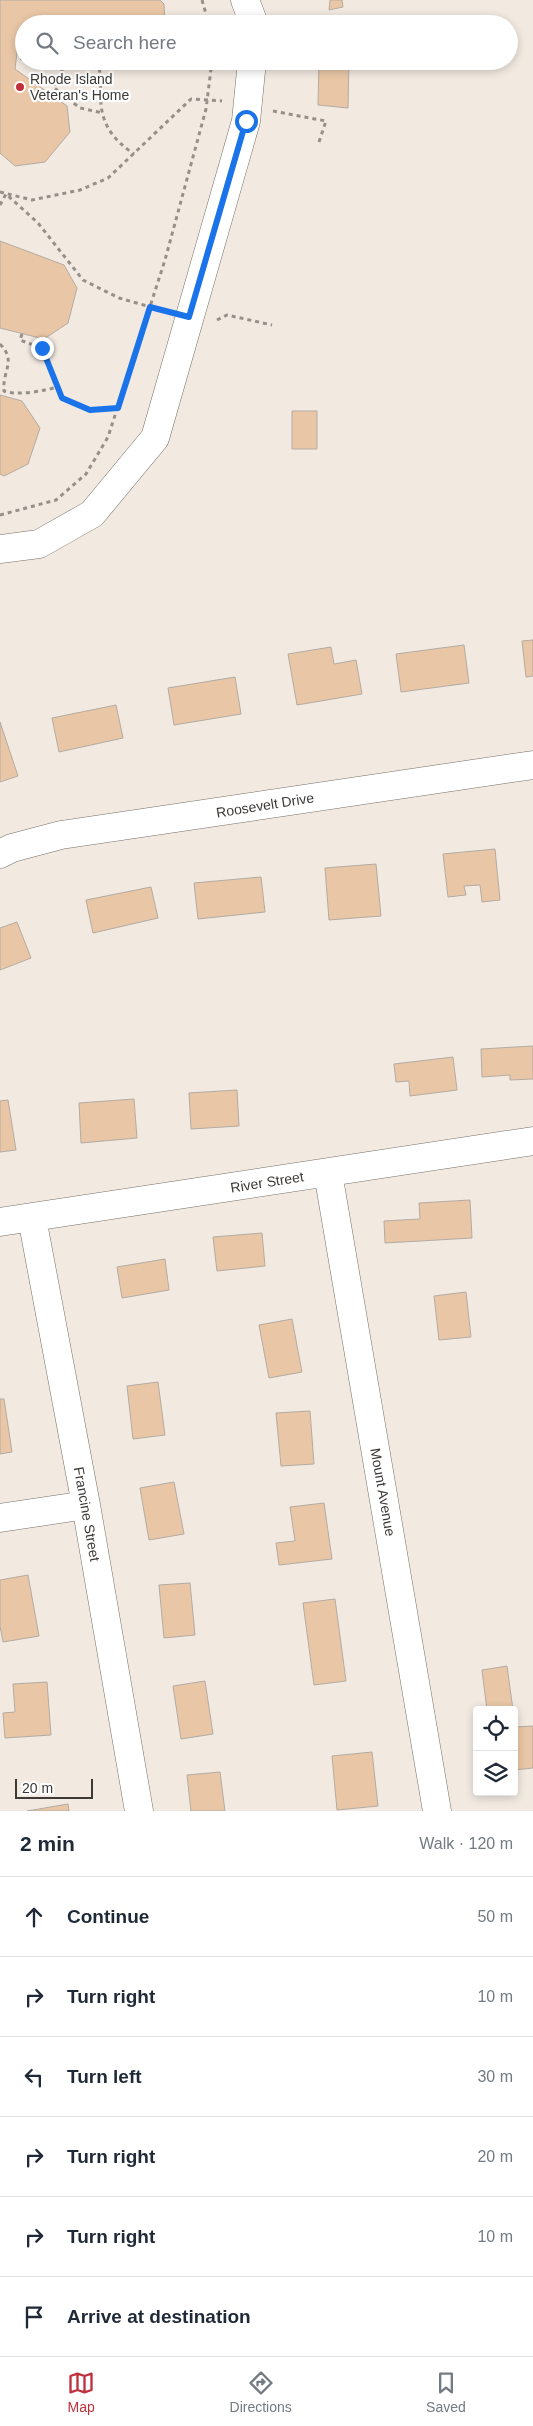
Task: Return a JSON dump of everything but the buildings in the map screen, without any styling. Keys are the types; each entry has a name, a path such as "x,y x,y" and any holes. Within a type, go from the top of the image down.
{"street":[{"path":"245,0 251,15"},
{"path":"0,550 39,544 92,514 155,438 246,121 251,70"},
{"name":"Roosevelt Drive","path":"0,854 12,848 61,835 533,765"},
{"name":"River Street","path":"0,1222 533,1140"},
{"name":"Mount Avenue","path":"328,1173 437,1811"},
{"name":"Francine Street","path":"32,1218 86,1505 139,1811"},
{"path":"0,1518 86,1505"}],"path":[{"path":"202,0 206,15"},
{"path":"62,70 53,87 80,108 103,113"},
{"path":"100,70 102,76 101,104 108,130 119,144 134,154"},
{"path":"0,515 56,500 86,474 108,437 165,260 207,99 211,70"},
{"path":"0,192 32,200 80,190 108,178 191,99 207,99 326,121 318,145"},
{"path":"6,194 38,223 82,280 119,298 209,323 228,315 272,325"},
{"path":"0,205 6,194"},
{"path":"22,334 20,340 42,348 62,398 90,410 118,408"},
{"path":"0,344 7,351 10,360 3,381 4,391 12,394 26,390 37,392 57,387"}],"place":[{"name":"Rhode Island Veteran's Home","path":"20,87"}],"route":[{"path":"42,348 48,368 62,398 90,410 118,408 150,307 189,317 246,121"}]}
